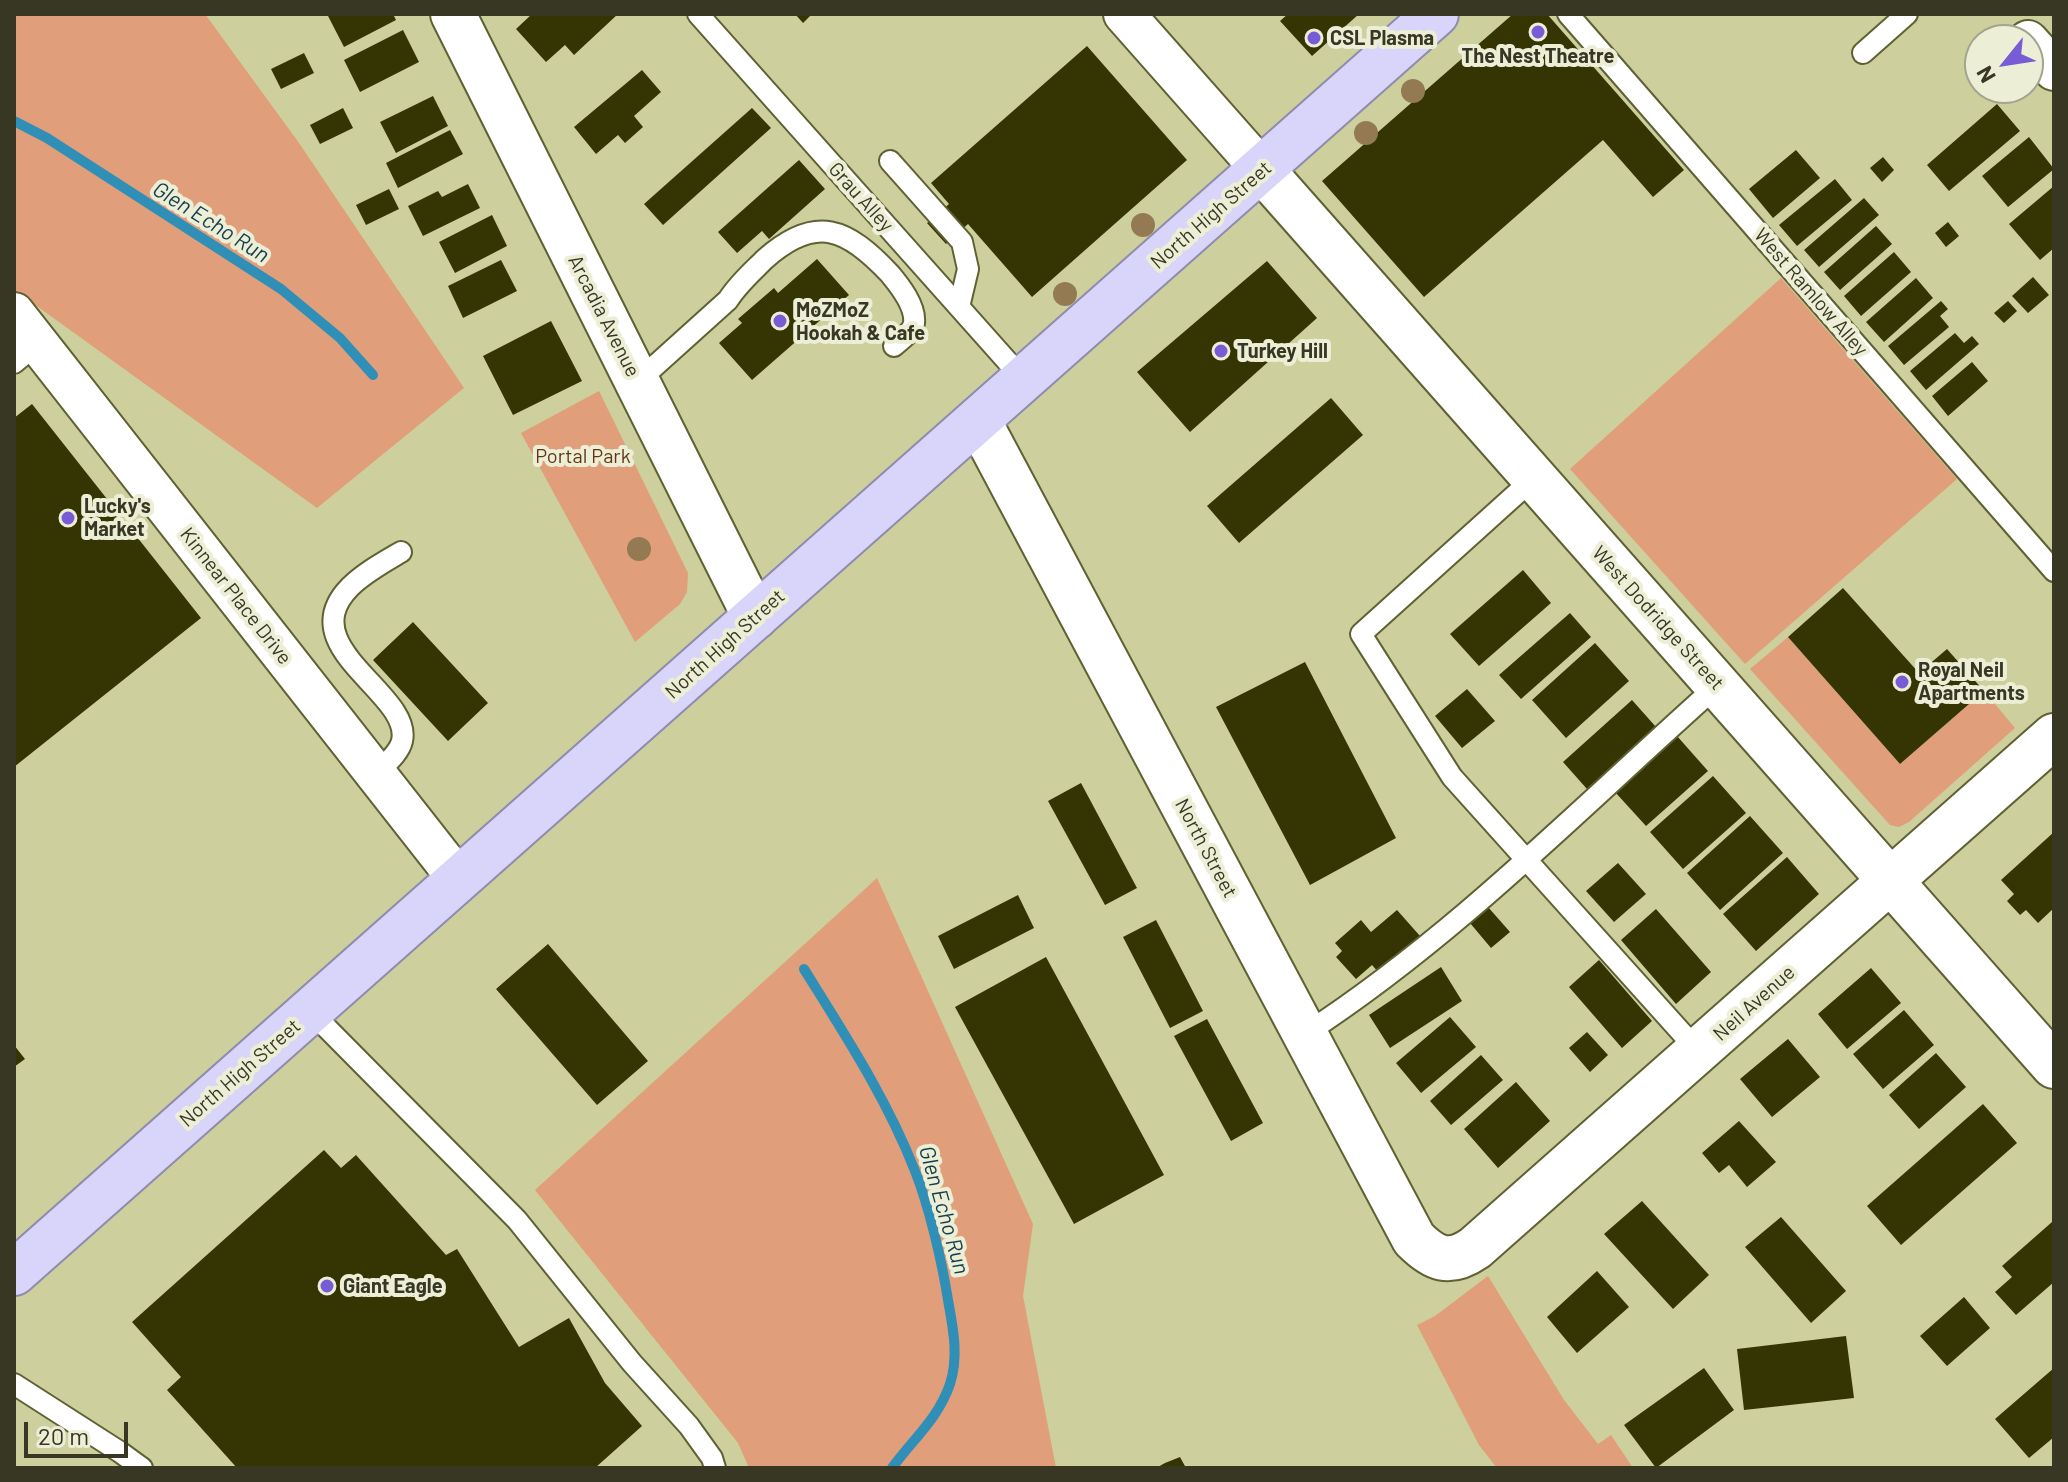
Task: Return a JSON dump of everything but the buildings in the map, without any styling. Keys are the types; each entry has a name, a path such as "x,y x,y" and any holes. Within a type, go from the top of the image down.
{"main road":[{"name":"North High Street","path":"14,1273 1436,14"}],"street":[{"name":"Arcadia Avenue","path":"453,14 755,617"},
{"path":"1124,14 1262,170"},
{"name":"West Dodridge Street","path":"1262,170 2054,1066"},
{"name":"Kinnear Place Drive","path":"22,340 459,880"},
{"name":"North Street","path":"978,420 1414,1239 1428,1254 1449,1259"},
{"name":"Neil Avenue","path":"1449,1259 1463,1256 1475,1248 2054,736"}],"lane":[{"name":"Grau Alley","path":"698,14 1024,380"},
{"name":"West Ramlow Alley","path":"1568,14 2054,571"},
{"path":"1863,53 1907,14"},
{"path":"890,161 962,242 968,269 959,307"},
{"path":"637,382 728,300 738,284 782,245 816,230 833,232 865,248 906,295 915,321 912,329 894,346"},
{"path":"1534,478 1361,634 1452,777 1699,1052"},
{"path":"376,774 397,751 402,741 402,728 386,699 348,659 336,633 335,618 340,599 351,586 401,552"},
{"path":"1305,1034 1368,993 1422,951 1718,685"},
{"path":"310,1011 517,1220 632,1363 689,1426 712,1458 715,1468"},
{"path":"14,1384 142,1468"}],"green space":[{"path":"14,14 205,14 299,143 464,388 317,508 16,291 14,293"},
{"path":"1781,278 1957,479 1745,664 1570,469"},
{"name":"Portal Park","path":"599,391 688,573 687,592 680,604 635,642 521,433"},
{"path":"1788,637 1900,764 1984,691 2015,728 1909,822 1899,827 1890,825 1750,669"},
{"path":"877,878 1033,1224 1023,1296 1056,1468 749,1468 738,1443 535,1190"},
{"path":"1488,1276 1564,1400 1598,1444 1611,1435 1633,1468 1497,1468 1479,1445 1417,1325 1435,1316"}],"waterway":[{"name":"Glen Echo Run","path":"14,121 47,138 281,289 340,338 373,375"},
{"name":"Glen Echo Run","path":"804,969 864,1068 904,1144 934,1234 952,1321 954,1363 950,1384 932,1418 892,1468"}],"place":[{"name":"The Nest Theatre","path":"1538,32"},
{"name":"CSL Plasma","path":"1314,38"},
{"name":"MoZMoZ Hookah & Cafe","path":"780,321"},
{"name":"Turkey Hill","path":"1221,351"},
{"name":"Lucky's Market","path":"68,518"},
{"name":"Royal Neil Apartments","path":"1902,682"},
{"name":"Giant Eagle","path":"327,1286"}]}
